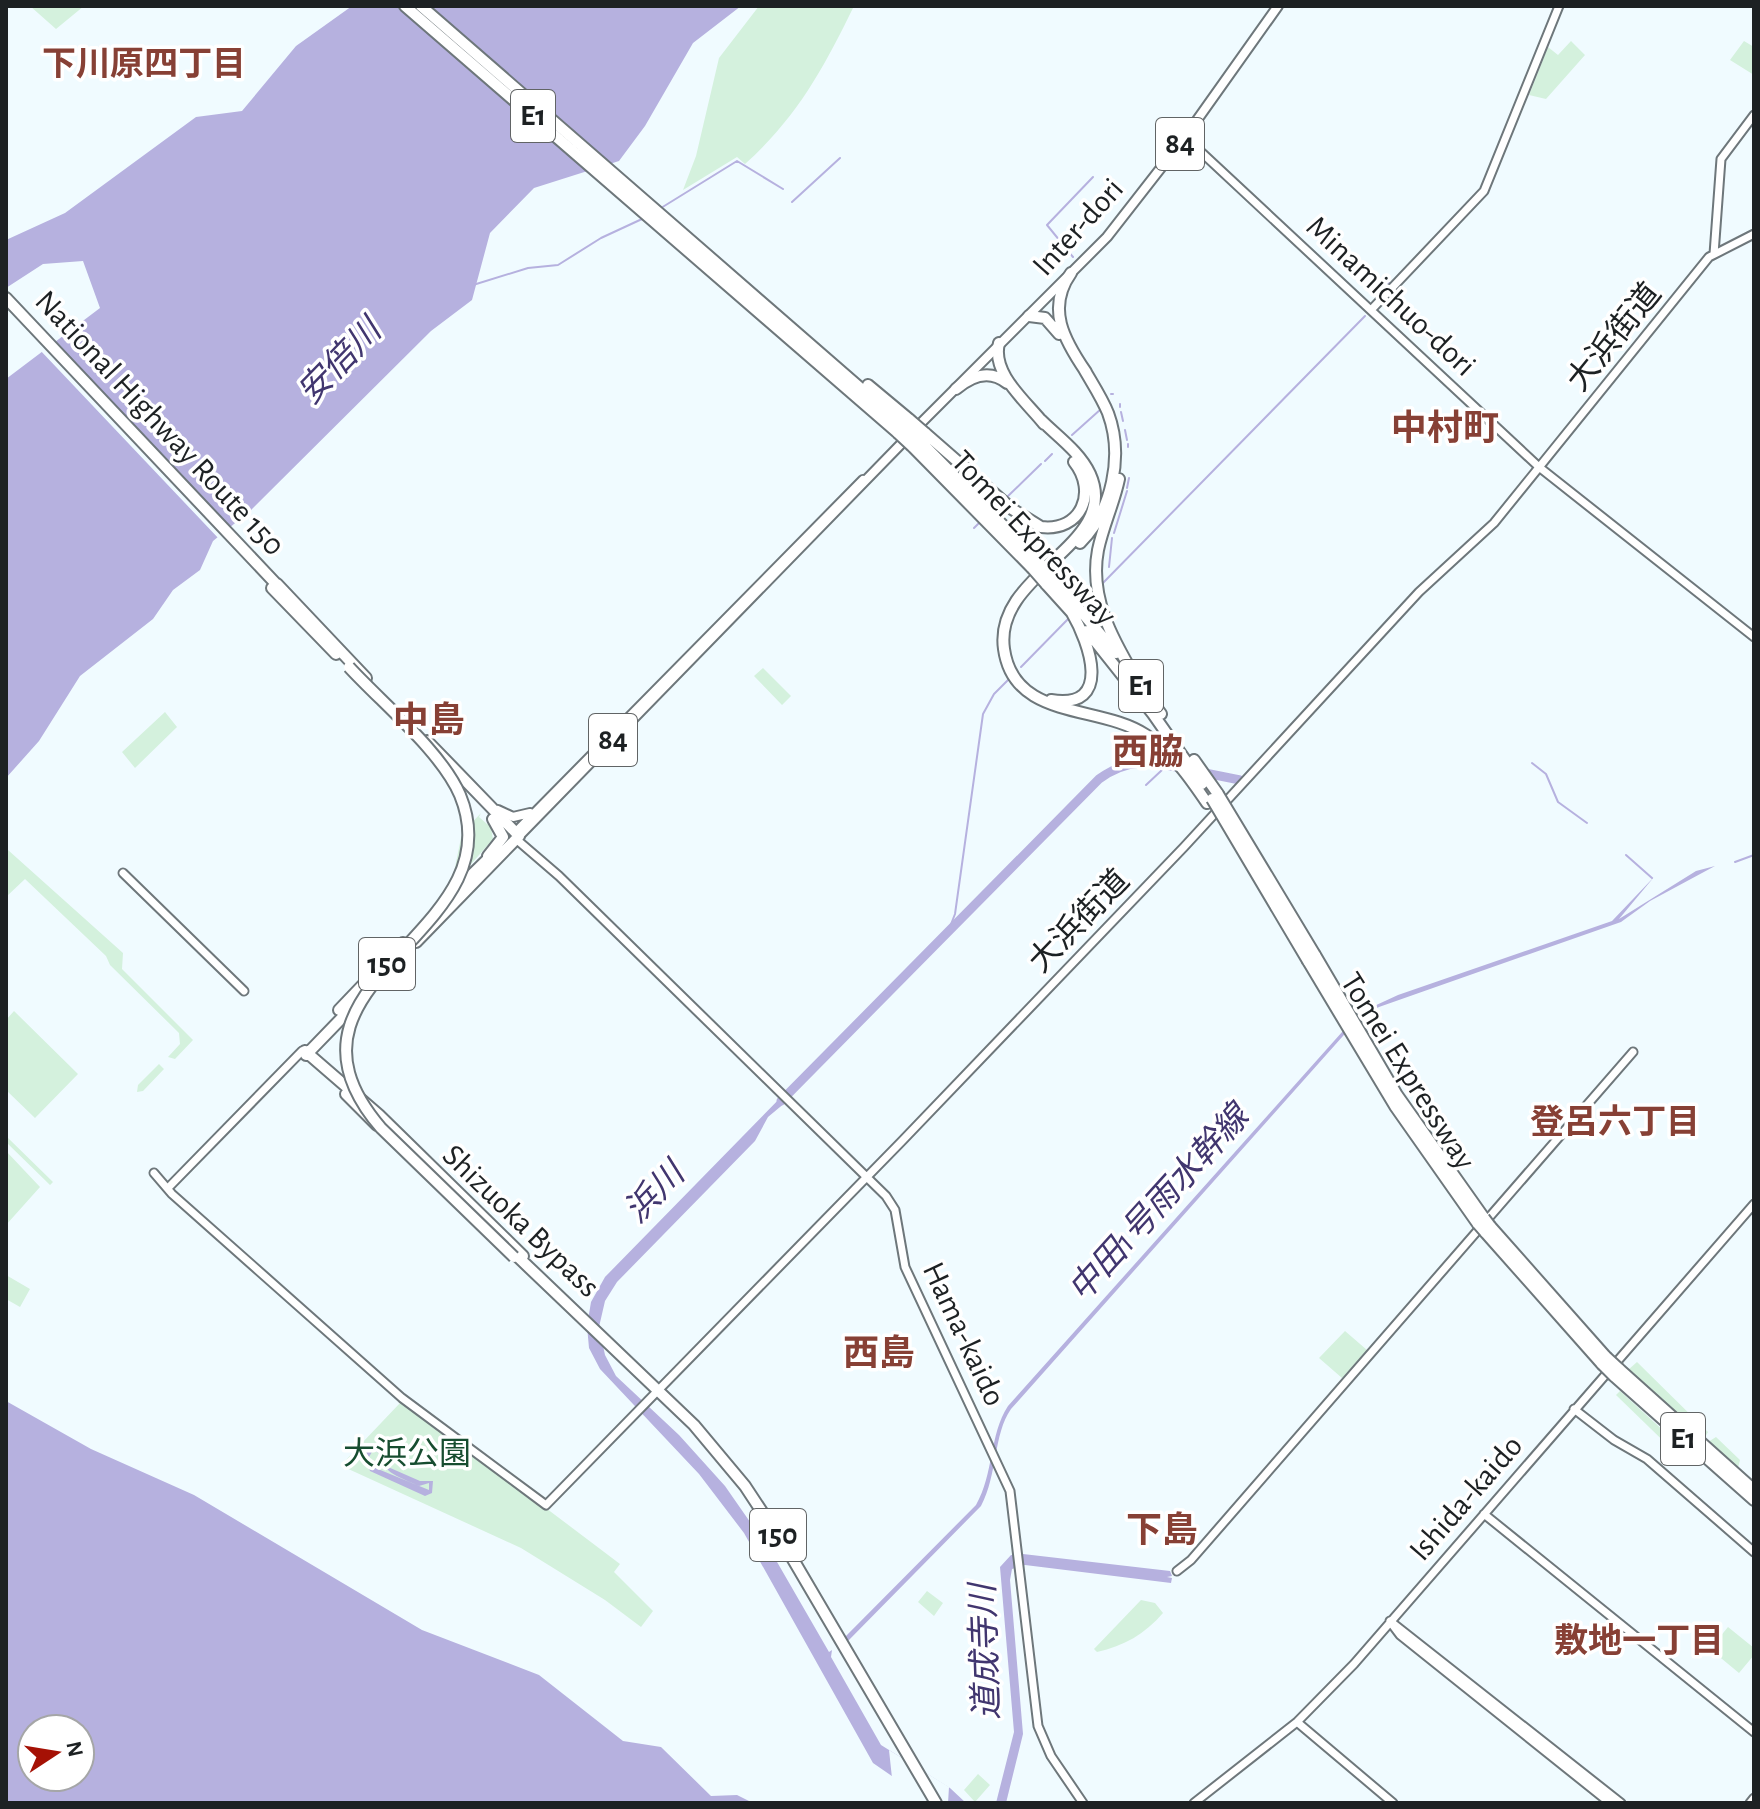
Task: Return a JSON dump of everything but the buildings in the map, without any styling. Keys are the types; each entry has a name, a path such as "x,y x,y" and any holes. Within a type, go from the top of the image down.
{"highway":[{"name":"Tomei Expressway","path":"405,6 855,383"},
{"name":"Tomei Expressway","path":"421,6 697,251"},
{"path":"1071,273 1061,290 1057,317 1109,415 1115,457 1111,487 1101,514 1086,537 1022,597 1008,633 1010,655 1017,673 1033,690 1046,698 1061,701 1075,697 1083,692 1092,677 1089,649 1076,613"},
{"name":"Tomei Expressway","path":"747,294 806,338 911,433 1036,565 1195,771"},
{"name":"National Highway Route 150","path":"6,298 274,586 516,836"},
{"name":"National Highway Route 150","path":"6,307 350,666"},
{"path":"1029,316 1050,322 1073,350"},
{"path":"911,433 1031,524 1050,528 1077,516 1086,492 1079,468 1001,369 997,356 999,343"},
{"path":"1084,369 1113,412 1121,458 1115,498 1098,548 1097,589 1111,634 1135,677"},
{"path":"956,389 969,379 987,375 1002,378 1018,392"},
{"path":"1041,420 1084,464 1093,482 1094,501 1081,533 1029,582 1012,604 1004,637 1011,671 1023,687 1042,701 1120,721 1145,734 1174,759 1195,771"},
{"name":"National Highway Route 150","path":"274,586 324,647 493,819 516,836"},
{"name":"Tomei Expressway","path":"1076,613 1135,677 1312,958"},
{"name":"Shizuoka Bypass","path":"350,666 449,777 462,801 468,832 465,862 450,898 372,981 358,1006 348,1045 354,1086 364,1107 381,1128 584,1322 716,1459 765,1523 930,1803"},
{"name":"Tomei Expressway","path":"1212,799 1410,1121 1532,1289 1616,1373 1754,1500"},
{"name":"150","path":"483,864 503,837 493,819"},
{"name":"150","path":"305,1052 425,920 516,836"},
{"name":"150","path":"305,1052 516,836"},
{"name":"150","path":"305,1052 476,1207 552,1292"},
{"name":"Tomei Expressway","path":"1616,1373 1754,1490"},
{"name":"Shizuoka Bypass","path":"653,1395 708,1440 757,1502 936,1803"}],"main road":[{"name":"Inter-dori","path":"516,836 999,343 1107,237 1185,137 1278,6"},
{"name":"Inter-dori","path":"516,836 539,806 857,485 873,473"},
{"path":"465,780 508,815 522,816 539,806"}],"street":[{"path":"1371,310 1484,191 1559,6"},
{"path":"1714,254 1721,159 1754,115"},
{"name":"Minamichuo-dori","path":"1185,137 1539,467 1754,637"},
{"path":"1714,254 1754,234"},
{"name":"大浜街道","path":"168,1188 402,1398 546,1505 1184,847 1419,592 1494,523 1714,254"},
{"name":"Hama-kaido","path":"516,836 867,1177 895,1210 905,1267 1000,1468 1013,1504 1038,1726 1051,1756 1083,1803"},
{"path":"123,873 244,991"},
{"path":"154,1173 168,1188 305,1052"},
{"path":"1177,1571 1191,1560 1633,1052"},
{"name":"Ishida-kaido","path":"1194,1803 1297,1722 1390,1621 1754,1204"},
{"path":"1574,1409 1614,1440 1647,1459 1754,1552"},
{"path":"1484,1514 1754,1732"},
{"path":"1390,1621 1400,1635 1610,1803"},
{"path":"1390,1621 1621,1803"},
{"path":"1297,1722 1393,1803"},
{"path":"1750,1803 1754,1798"}],"green space":[{"path":"30,6 84,6 56,29"},
{"path":"759,6 854,6 808,91 764,146 745,164 737,157 683,190 696,156 719,58"},
{"path":"1571,41 1585,55 1546,99 1529,95 1548,47 1558,55"},
{"path":"1744,41 1754,47 1754,75 1730,60"},
{"path":"763,668 791,696 782,705 754,676"},
{"path":"165,712 177,727 135,768 122,752"},
{"path":"481,813 479,817 487,824 490,822 493,839 451,887 462,833"},
{"path":"8,850 123,953 122,969 193,1040 175,1059 168,1057 180,1044 179,1033 110,965 106,956 25,879 6,897"},
{"path":"14,1011 78,1074 35,1118 6,1090 6,1020"},
{"path":"159,1064 164,1069 143,1091 137,1092 138,1085"},
{"path":"6,1136 53,1182 50,1185 6,1142"},
{"path":"6,1151 40,1187 6,1225"},
{"path":"6,1275 30,1289 20,1307 6,1299"},
{"path":"1345,1331 1367,1350 1342,1378 1319,1358"},
{"path":"1637,1362 1708,1432 1704,1439 1628,1370"},
{"path":"1620,1391 1689,1454 1684,1461 1616,1395"},
{"name":"大浜公園","path":"400,1403 436,1425 620,1564 614,1572 653,1611 641,1627 605,1600 521,1548 344,1467 343,1463"},
{"path":"1716,1437 1740,1460 1738,1468 1708,1442"},
{"path":"927,1591 943,1603 934,1616 918,1602"},
{"path":"1141,1600 1155,1603 1163,1613 1133,1638 1097,1652 1094,1649"},
{"path":"1728,1627 1754,1648 1754,1655 1739,1673 1710,1649"},
{"path":"978,1774 990,1785 975,1802 964,1790"}],"water":[{"name":"安倍川","path":"352,6 741,6 693,43 645,126 619,161 534,188 490,233 472,300 431,331 250,511 213,541 200,570 173,590 153,619 80,676 39,741 6,778 6,379 100,308 83,261 43,264 6,288 6,240 65,213 196,117 242,111 296,46"},
{"path":"1715,866 1650,901 1621,922 1379,1007 1359,1018 1011,1409 1001,1431 981,1506 847,1642 844,1638 976,1505 986,1481 998,1429 1008,1406 1359,1013 1398,995 1612,921 1654,877 1619,919 1696,871"},
{"path":"787,1091 792,1097 768,1117 755,1141 617,1282 605,1301 599,1327 605,1355 616,1376 679,1435 725,1486 773,1555 829,1652 832,1650 831,1657 881,1745 950,1788 966,1803 931,1803 873,1763 744,1533 699,1474 600,1369 589,1348 587,1326 591,1302 605,1277"},
{"path":"6,1401 91,1449 194,1495 422,1630 539,1675 623,1741 661,1747 711,1796 737,1795 753,1803 6,1803"},
{"path":"374,1445 382,1449 388,1467 420,1481 433,1481 432,1493 425,1496 370,1471 364,1455 368,1447","holes":["373,1450 379,1453 388,1470 416,1485 373,1467 369,1457"]},
{"path":"1011,1555 1170,1571 1172,1576 1167,1577 1172,1578 1171,1583 1025,1565 1012,1569 1010,1580 1023,1734 1006,1803 996,1803 1014,1732 1000,1567"}],"pier":[{"path":"52,340 232,530 220,540 39,349"},
{"path":"889,1750 949,1787 948,1803 930,1803 892,1778"}],"waterway":[{"path":"792,202 840,158"},
{"path":"661,208 737,161 783,189"},
{"path":"1073,257 1047,225 1093,177"},
{"path":"473,285 528,268 558,265 601,238 642,219"},
{"path":"1346,267 1392,284"},
{"path":"1100,586 1365,316"},
{"path":"1072,435 1101,409"},
{"path":"1121,412 1123,421"},
{"path":"1125,430 1127,440"},
{"path":"1045,461 1052,454"},
{"path":"1006,498 1041,464"},
{"path":"1127,488 1129,478"},
{"path":"1114,533 1127,491"},
{"path":"974,528 979,523"},
{"path":"1109,567 1112,538"},
{"path":"1081,606 1093,593"},
{"path":"1021,667 1071,616"},
{"path":"948,932 955,914 983,714 994,694 1009,679"},
{"path":"1532,763 1546,774 1558,802 1587,823"},
{"name":"浜川","path":"781,1101 1099,779 1130,764 1186,769"},
{"path":"1146,785 1162,770"},
{"name":"浜川","path":"1200,772 1240,780"},
{"path":"1626,855 1652,878"},
{"path":"1735,862 1754,855"}],"district":[{"name":"下川原四丁目","path":"144,65"},
{"name":"中村町","path":"1445,429"},
{"name":"中島","path":"429,721"},
{"name":"西脇","path":"1148,753"},
{"name":"登呂六丁目","path":"1615,1123"},
{"name":"西島","path":"879,1354"},
{"name":"下島","path":"1162,1531"},
{"name":"敷地一丁目","path":"1639,1642"}],"water label":[{"name":"中田1号雨水幹線","path":"1159,1204"},
{"name":"道成寺川","path":"986,1652"}]}
